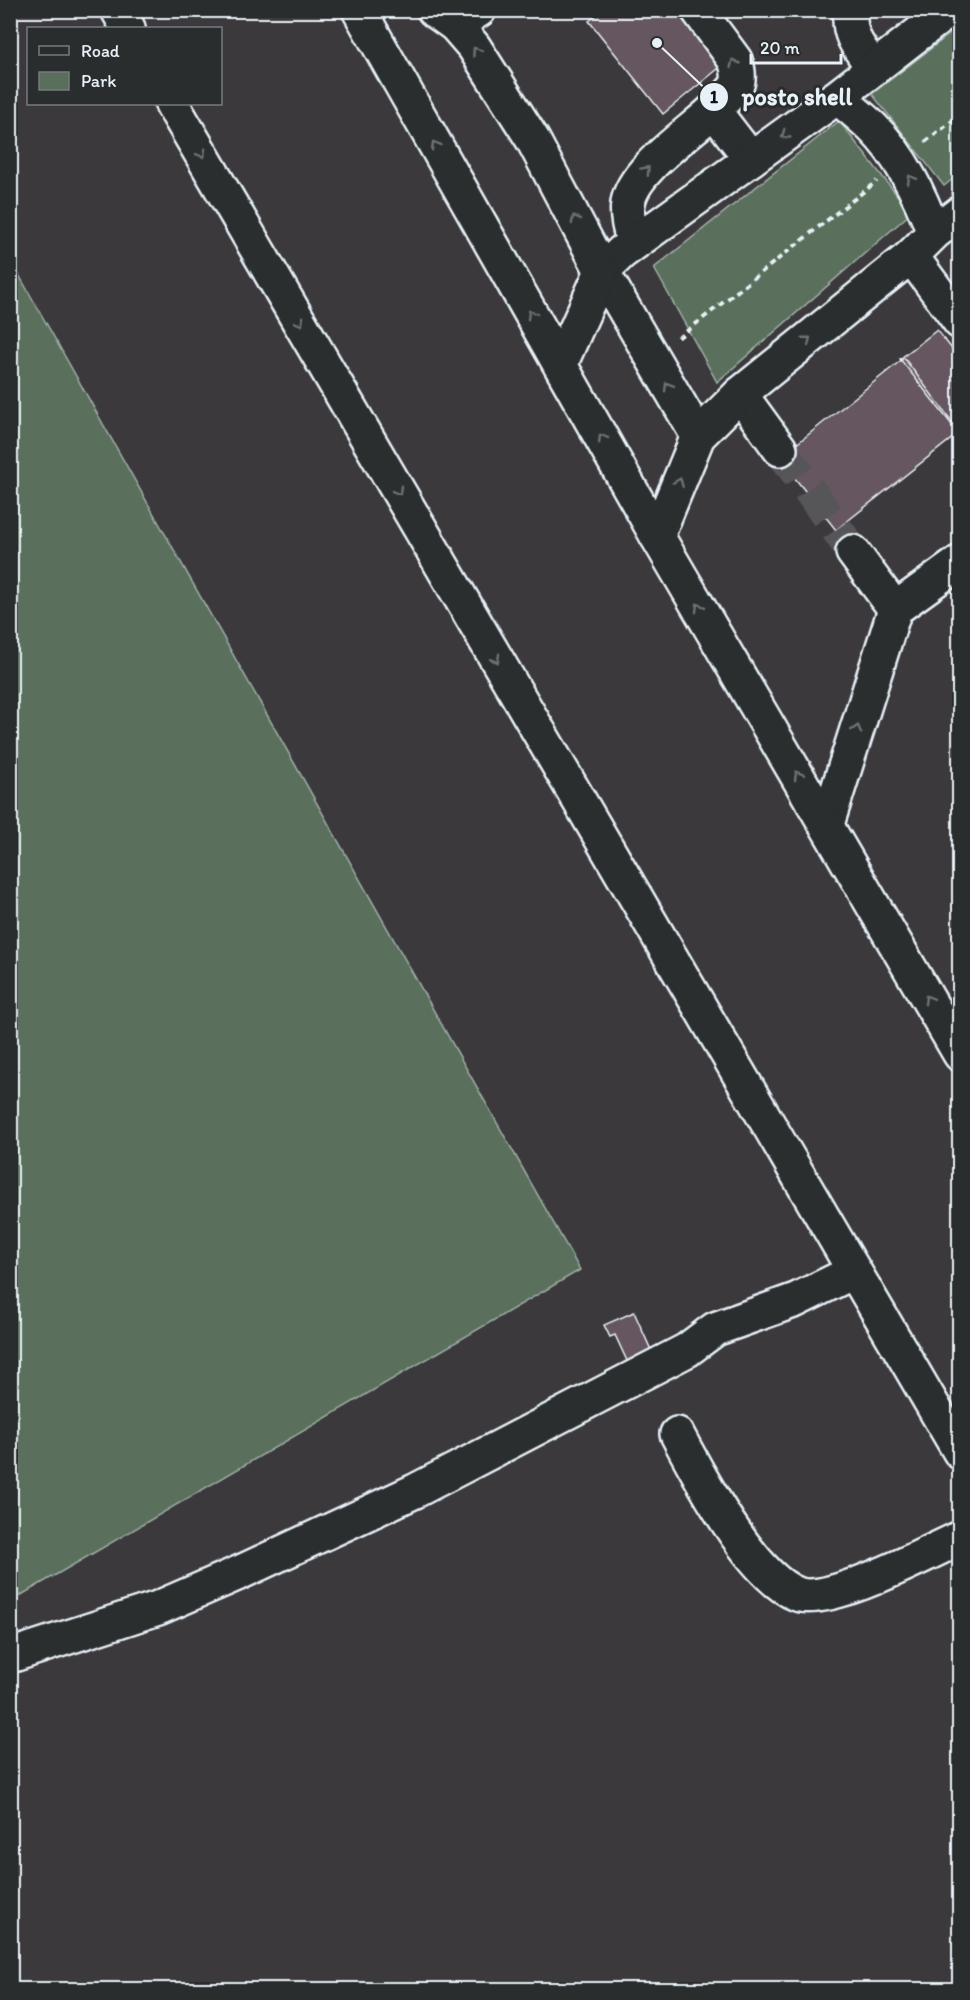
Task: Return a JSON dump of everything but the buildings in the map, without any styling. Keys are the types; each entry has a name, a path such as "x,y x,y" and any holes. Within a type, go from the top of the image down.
{"main road":[{"path":"118,10 127,27"},
{"path":"359,10 657,536 960,1054"},
{"path":"634,243 627,220 628,201 635,183 646,169 714,111 736,87 738,68 735,60 698,10"},
{"path":"851,10 850,32 873,67"},
{"path":"560,365 602,271 634,243 837,97 949,10"},
{"path":"456,15 533,140 602,271 698,436"},
{"path":"837,97 874,129 900,162 920,196 934,233"},
{"path":"173,105 960,1452"},
{"path":"714,111 752,159"},
{"path":"657,536 698,436 740,394 911,256 934,233 960,213"},
{"path":"911,256 958,318"},
{"path":"740,394 780,449"},
{"path":"853,552 895,609"},
{"path":"827,824 895,609 960,562"},
{"path":"10,1656 158,1608 241,1572 415,1491 687,1350 715,1329 796,1300 854,1272"},
{"path":"678,1434 705,1487 748,1550 776,1580 798,1594 827,1594 869,1580 960,1538"}],"path":[{"path":"652,359 960,115"}],"green space":[{"path":"959,27 959,174 944,186 872,94"},
{"path":"839,121 911,213 717,382 654,268"},
{"path":"10,259 580,1270 11,1601 10,1601"}],"tunnel":[{"path":"780,449 853,552"}],"place":[{"name":"posto shell","path":"657,43"}]}
